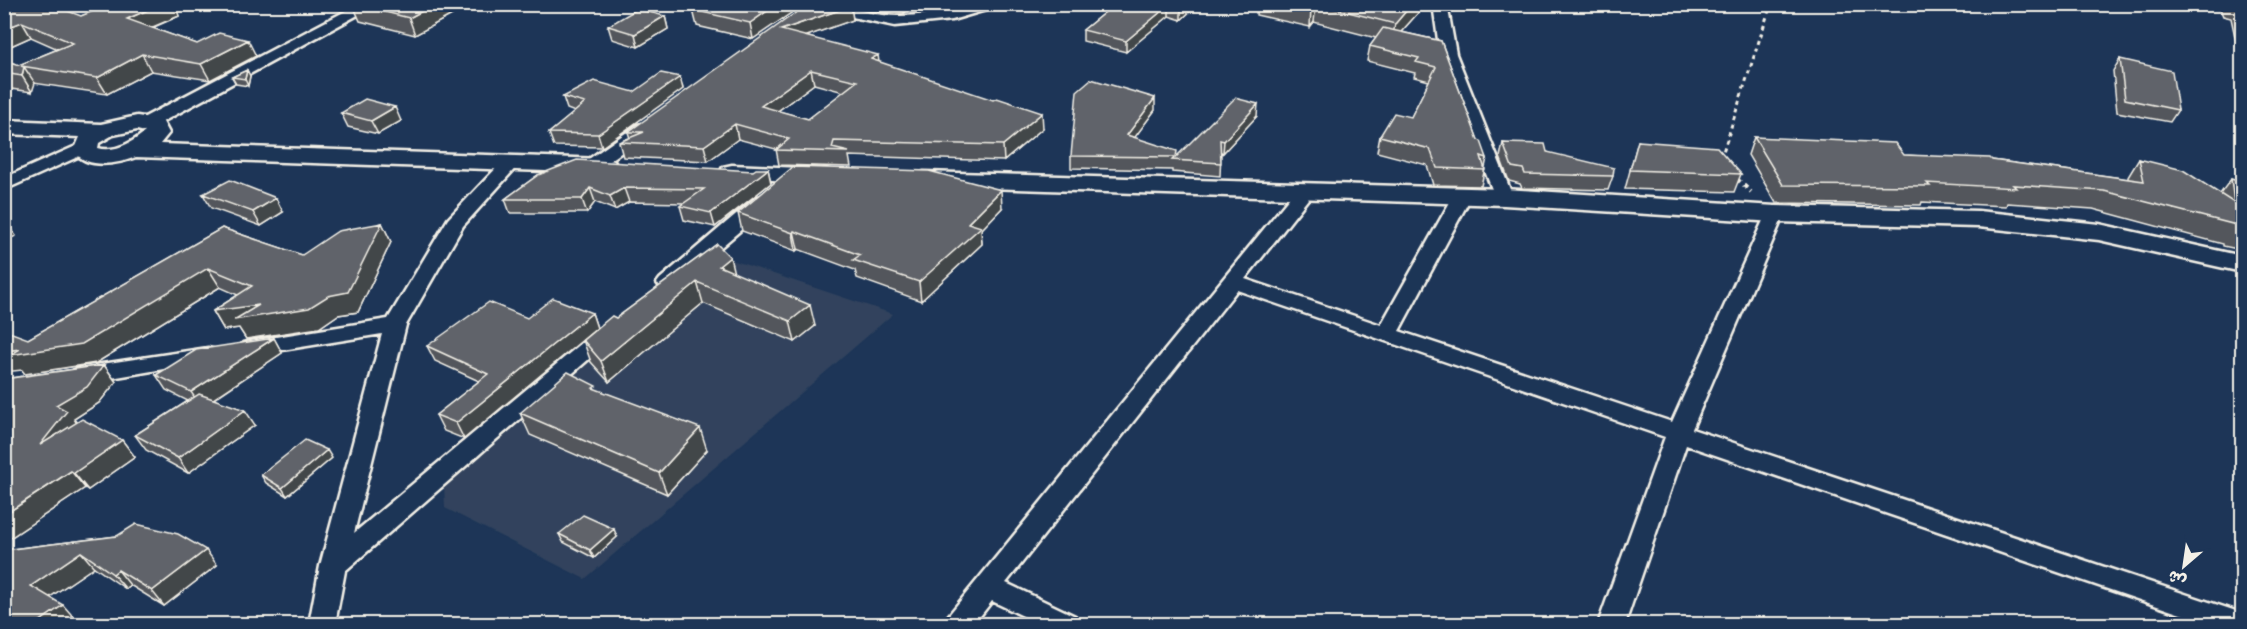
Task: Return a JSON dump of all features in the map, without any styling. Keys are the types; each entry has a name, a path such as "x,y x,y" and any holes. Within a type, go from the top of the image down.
{"street":[{"path":"134,150 145,145 152,128 371,4"},
{"path":"813,7 895,21 952,16 991,4"},
{"path":"1440,4 1448,54 1504,196"},
{"path":"592,165 660,117"},
{"path":"4,185 85,147 88,141 104,131 126,124 152,128 524,147 592,165"},
{"path":"4,127 104,131"},
{"path":"4,143 85,147"},
{"path":"85,147 90,154 98,156 134,150 628,167"},
{"path":"322,624 333,566 395,325 455,223 511,163"},
{"path":"711,171 852,177"},
{"path":"650,297 795,175"},
{"path":"899,178 1504,196 1775,214 1978,219 2099,232 2242,264"},
{"path":"958,624 1306,190"},
{"path":"1387,334 1463,195"},
{"path":"1611,624 1679,432 1775,214"},
{"path":"1233,282 2242,624"},
{"path":"333,566 623,320"},
{"path":"64,378 395,325"},
{"path":"989,586 1065,624"}],"path":[{"path":"1719,163 1771,4"},
{"path":"1735,177 1775,214"}],"shaded area":[{"path":"714,254 893,314 585,579 445,508 444,482"}],"building":[{"path":"4,4 49,4 81,16 111,4 161,4 127,19 197,44 219,33 248,40 201,64 142,54 97,78 21,66 24,67 22,76 4,73 4,60 19,65 73,43 22,22 4,29"},
{"path":"353,4 435,4 409,18"},
{"path":"702,4 777,4 750,23 693,10"},
{"path":"808,4 851,6 781,30 878,55 871,59 993,100 997,98 1042,113 1003,145 834,141 832,148 849,152 776,150 789,139 735,124 704,146 619,142 644,132 628,132","holes":["811,70 857,81 808,119 761,106"]},
{"path":"1115,4 1186,4 1181,8 1169,5 1126,41 1083,30"},
{"path":"1291,4 1316,4 1311,9"},
{"path":"1317,4 1412,4 1395,24"},
{"path":"2235,4 2242,4 2242,21 2239,5"},
{"path":"637,9 665,16 635,34 608,26"},
{"path":"1383,28 1441,41 1487,158 1481,156 1485,170 1437,168 1430,149 1380,136 1394,113 1411,117 1436,67 1416,62 1419,58 1370,46"},
{"path":"2120,59 2172,71 2178,110 2125,99"},
{"path":"247,70 245,79 232,77"},
{"path":"661,73 680,77 598,134 549,133 585,103 563,97 594,81 634,92"},
{"path":"1091,79 1155,98 1127,135 1177,151 1176,157 1235,98 1258,104 1224,141 1220,140 1221,163 1172,160 1175,157 1071,156 1077,91"},
{"path":"365,99 395,107 371,121 341,113"},
{"path":"1754,137 1895,143 1904,155 1990,158 2144,181 2139,159 2183,170 2234,203 2231,179 2242,182 2242,229 2236,225 2104,191 2013,185 2016,188 1927,183 1930,186 1783,185"},
{"path":"1638,141 1717,147 1741,174 1630,170"},
{"path":"1503,143 1545,144 1547,152 1614,168 1613,176 1525,174 1523,169 1512,167"},
{"path":"577,160 753,171 768,169 711,213 680,206 704,189 624,188 610,196 590,188 582,199 505,199 538,175"},
{"path":"793,167 929,171 1001,190 968,223 981,227 919,282 853,260 860,255 738,213"},
{"path":"230,180 276,198 253,212 203,194"},
{"path":"382,223 348,292 328,296 309,308 234,320 259,305 213,311 252,286 208,268 82,344 10,355 20,349 4,351 4,330 28,339 222,228 302,255 338,231"},
{"path":"717,244 730,257 719,266 810,305 790,321 697,282 601,361 583,340 612,316 616,318"},
{"path":"553,298 592,313 456,423 436,415 488,374 427,346 489,302 527,318"},
{"path":"274,338 191,392 156,375 196,350"},
{"path":"104,365 87,387 56,405 67,411 40,445 82,419 122,440 74,473 71,471 4,515 4,379"},
{"path":"568,372 596,386 593,388 700,428 659,473 520,413"},
{"path":"199,394 245,410 178,458 135,435"},
{"path":"305,440 327,450 282,488 261,475"},
{"path":"583,515 614,529 590,550 559,534"},
{"path":"136,524 178,534 206,550 152,591 118,570 113,574 81,552 31,586 63,605 36,624 4,624 4,560 6,559 4,550 117,536"}]}
